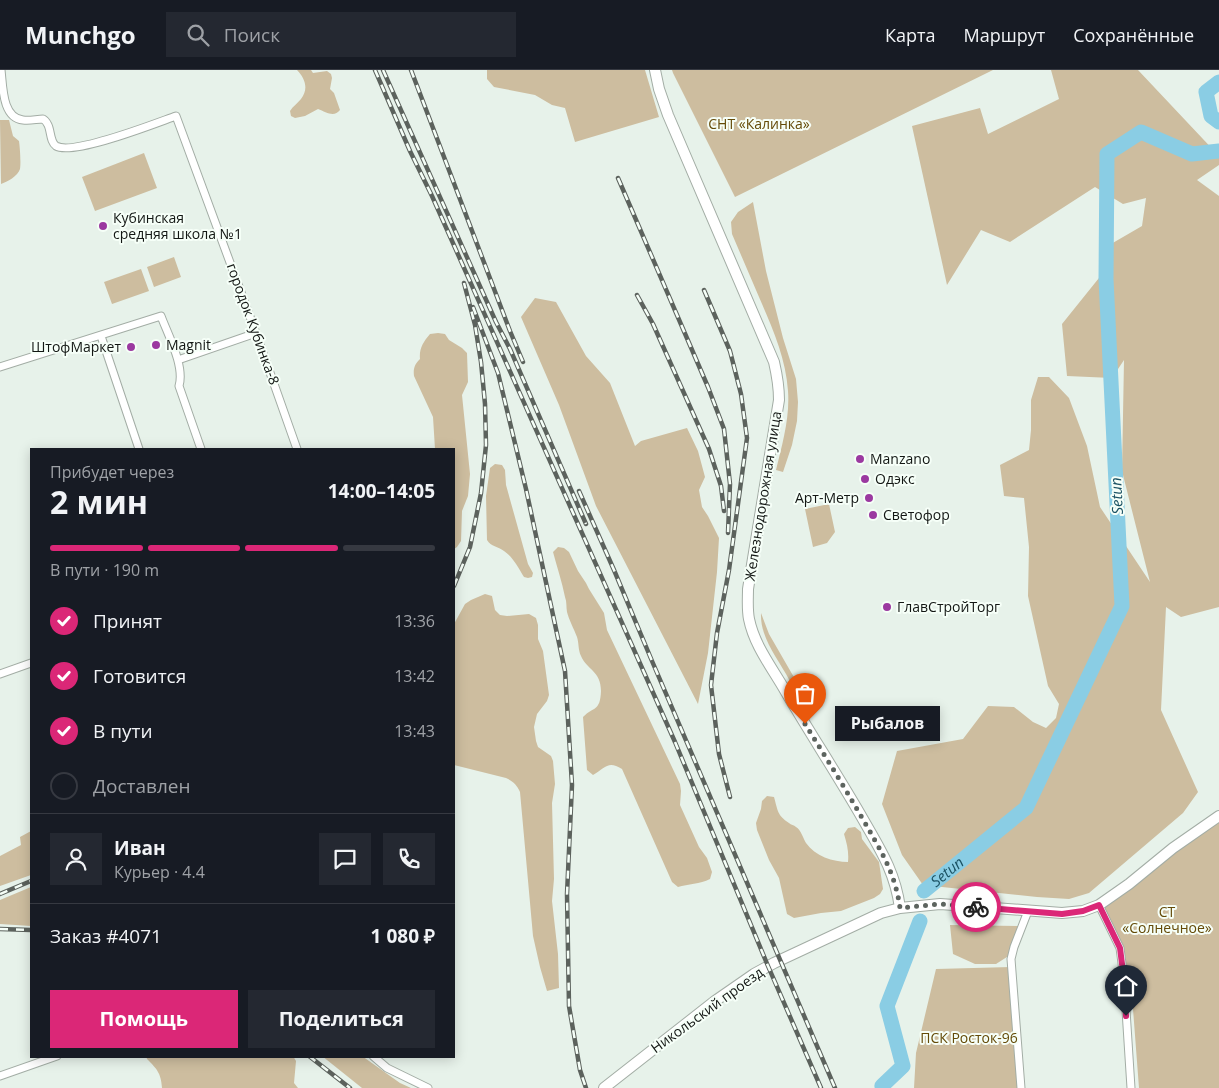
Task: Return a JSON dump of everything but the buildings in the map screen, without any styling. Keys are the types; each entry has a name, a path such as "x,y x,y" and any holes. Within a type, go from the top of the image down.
{"street":[{"name":"городок Кубинка-8","path":"1,70 9,111 16,118 24,120 43,118 48,124 54,144 64,149 94,144 176,116 297,448"},
{"name":"Железнодорожная улица","path":"656,70 659,89 668,116 774,362 777,374 779,400 748,589 748,608 752,629 762,652 841,780 886,859 894,881 900,908"},
{"path":"0,368 161,316 178,360 181,380 179,386 201,448"},
{"path":"178,360 256,333"},
{"path":"101,336 139,448"},
{"path":"0,674 30,662"},
{"name":"Никольский проезд","path":"604,1088 754,974 881,913 900,908 940,904 1062,914 1083,911 1099,905 1129,884 1173,848 1219,816"},
{"path":"1099,905 1120,948 1131,1088"},
{"path":"1021,1088 1011,959 1028,911"},
{"path":"0,1076 50,1058"},
{"path":"375,1058 387,1068 428,1088"}],"green space":[{"path":"297,70 311,70 313,73 327,71 331,74 330,89 334,93 340,110 335,114 330,114 318,109 305,116 295,118 291,116 290,111 301,99 305,91 304,80"},
{"path":"487,70 645,70 659,117 575,142 565,108 552,105 535,95 494,87 487,79"},
{"name":"СНТ «Калинка»","path":"672,70 993,70 735,197"},
{"path":"1051,70 1138,70 1219,156 1219,165 1197,180 1219,196 1219,607 1181,617 1166,607 1161,710 1198,792 1183,813 1089,893 1069,899 923,885 902,855 882,804 897,751 963,739 988,706 1014,707 1033,722 1046,728 1056,718 1059,704 1048,686 1028,596 1029,547 1024,498 1004,496 1000,465 1029,450 1031,400 1038,377 1049,377 1069,398 1087,446 1100,507 1150,582 1122,471 1124,360 1112,378 1067,376 1062,324 1107,268 1111,244 1142,226 1146,198 1123,204 1095,187 1010,242 981,230 947,285 912,126 980,108 988,134 1059,99"},
{"path":"0,120 9,120 13,136 19,141 20,159 20,169 17,174 1,184"},
{"path":"144,153 157,188 95,211 82,177"},
{"path":"753,202 766,271 783,338 796,379 797,421 792,445 783,472 776,470 788,411 787,379 773,331 732,234 731,222 738,212"},
{"path":"174,257 181,277 154,287 147,267"},
{"path":"141,269 149,291 112,304 104,282"},
{"path":"535,298 556,302 586,356 610,383 635,446 641,441 687,428 698,451 705,477 699,490 702,507 719,538 708,653 698,704 596,506 559,405 521,317"},
{"path":"430,334 445,334 449,340 467,353 468,382 462,395 470,474 468,496 462,511 461,541 455,548 455,448 435,448 433,417 414,376 415,366 420,359 423,343"},
{"path":"495,464 502,465 505,470 506,485 528,564 533,573 532,577 524,577 510,556 502,549 490,544 487,540 486,496 490,468"},
{"path":"829,504 835,532 827,543 813,547 805,509"},
{"path":"558,547 564,548 569,552 578,571 604,613 607,630 680,784 680,805 699,847 707,858 712,872 710,879 678,887 672,882 622,769 610,765 593,775 587,770 583,717 598,706 601,691 599,679 581,656 577,637 568,615 566,599 553,552"},
{"path":"485,594 492,596 495,610 500,615 529,614 536,618 538,625 538,639 543,651 549,695 547,701 537,714 534,727 538,747 551,756 553,761 555,784 552,803 554,879 552,901 558,954 559,988 547,991 533,936 518,787 506,778 455,765 455,622 465,604"},
{"path":"761,613 769,634 814,712 809,714 769,645 763,630"},
{"path":"767,796 774,797 778,812 782,818 798,828 810,848 825,857 836,861 848,862 848,848 844,834 848,828 855,827 861,832 862,839 879,862 883,889 880,894 841,911 794,918 787,914 779,878 769,860 757,830 756,823 762,801"},
{"name":"СТ «Солнечное»","path":"1219,816 1219,1088 1139,1088 1133,1009 1124,949 1099,905"},
{"path":"30,832 30,875 0,886 0,856 21,845 20,837"},
{"path":"30,887 30,926 0,924 0,900"},
{"path":"950,925 1021,926 1010,955 996,964 975,964 953,954"},
{"name":"ПСК Росток-96","path":"1011,967 1022,1088 914,1088 916,1053 936,969"},
{"path":"294,1058 296,1061 294,1083 298,1088 162,1088 158,1072 147,1059"},
{"path":"324,1058 365,1058 400,1083 411,1088 362,1088"}],"waterway":[{"name":"Setun","path":"1219,82 1206,92 1211,116 1219,122"},
{"name":"Setun","path":"924,891 1026,808 1122,606 1106,279 1107,154 1141,132 1192,154 1219,151"},
{"name":"Setun","path":"883,1088 882,1086 903,1066 887,1006 920,921"}],"railway":[{"path":"375,70 675,742 821,1088"},
{"path":"383,70 496,322 510,349 586,524"},
{"path":"411,70 523,362"},
{"path":"618,178 708,387 724,429 730,484 728,533"},
{"path":"455,584 470,547 481,493 486,445 481,362 475,325 464,283"},
{"path":"704,290 730,351 741,394 747,438 729,570 717,633 711,685 719,754 730,797"},
{"path":"637,295 653,324 709,449 721,486 724,511"},
{"path":"473,307 498,373 526,489 565,671 572,785 567,894 569,1006 580,1070 586,1088"},
{"path":"579,491 835,1088"},
{"path":"0,894 30,881"},
{"path":"0,929 30,930"},
{"path":"312,1058 350,1088"}],"way so far":[{"path":"805,724 841,780 886,859 891,870 900,908 940,904 976,907"}],"place":[{"name":"Кубинская средняя школа №1","path":"103,226"},
{"name":"Magnit","path":"156,345"},
{"name":"ШтофМаркет","path":"131,347"},
{"name":"Manzano","path":"860,459"},
{"name":"Одэкс","path":"865,479"},
{"name":"Арт-Метр","path":"869,498"},
{"name":"Светофор","path":"873,515"},
{"name":"ГлавСтройТорг","path":"887,607"},
{"name":"Рыбалов","path":"805,724"}],"route":[{"path":"976,907 1062,914 1083,911 1099,905 1120,948 1126,1016"}]}
